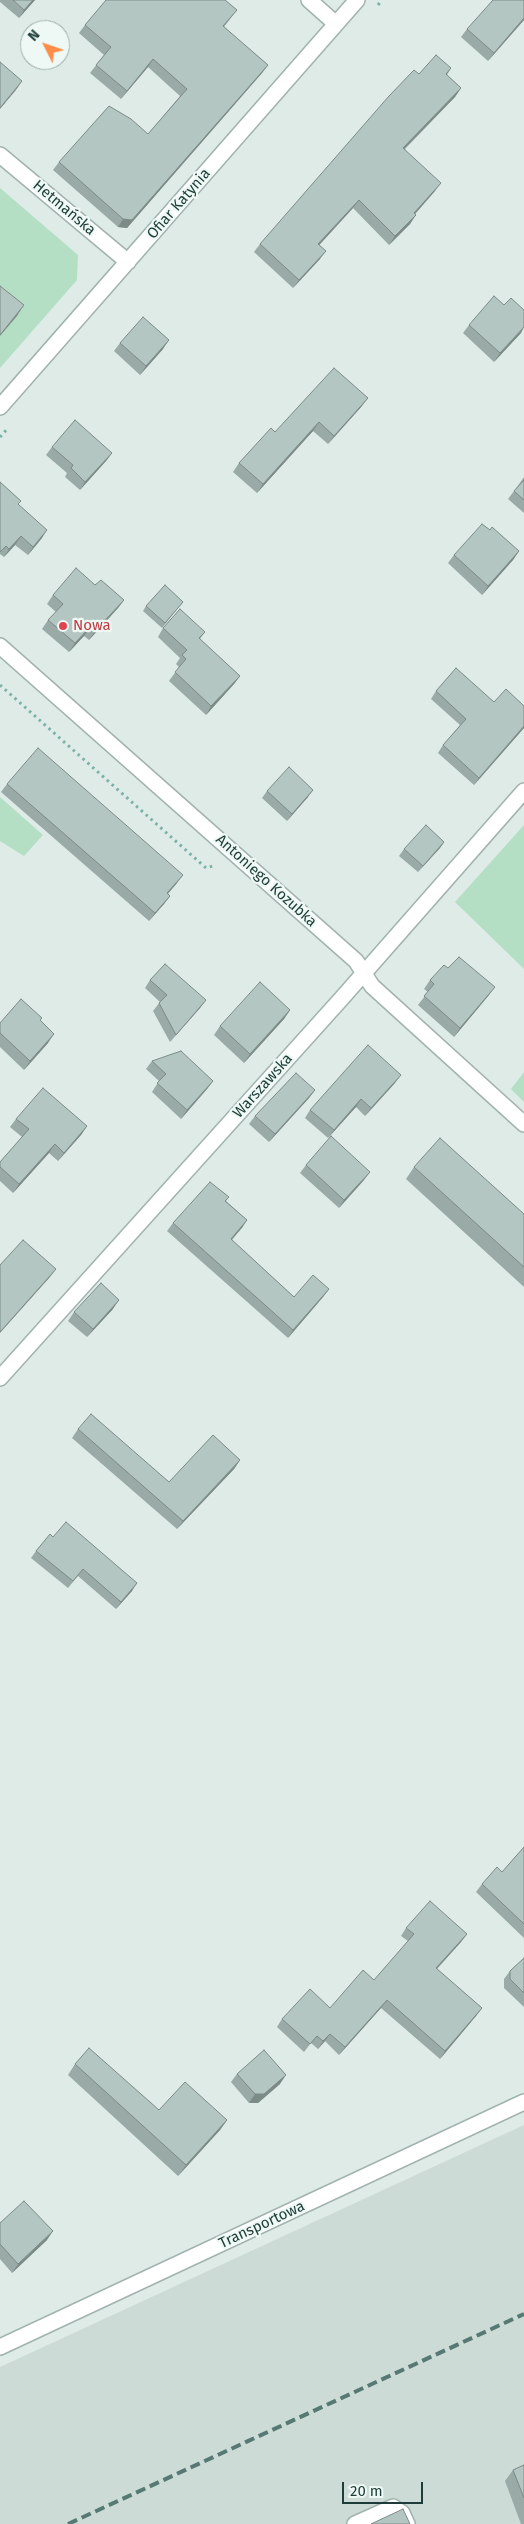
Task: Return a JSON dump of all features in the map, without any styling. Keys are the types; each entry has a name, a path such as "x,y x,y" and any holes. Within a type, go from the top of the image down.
{"street":[{"path":"309,0 336,24"},
{"name":"Ofiar Katynia","path":"0,407 357,0"},
{"name":"Hetmańska","path":"0,155 128,262"},
{"name":"Antoniego Kozubka","path":"2,651 356,961 372,986 524,1124"},
{"name":"Warszawska","path":"0,1378 364,973 524,791"},
{"name":"Transportowa","path":"0,2347 524,2102"},
{"path":"355,2524 393,2507 402,2513 407,2524"}],"path":[{"path":"0,685 206,868 241,859"}],"shaded area":[{"path":"524,2125 524,2524 0,2524 0,2367"}],"green space":[{"path":"0,188 78,255 77,280 0,368"},
{"path":"0,797 43,835 24,856 0,841"},
{"path":"524,825 524,969 455,902"},
{"path":"524,1072 524,1102 511,1089"}],"building":[{"path":"13,0 33,0 24,10"},
{"path":"106,0 225,0 237,10 223,26 268,65 132,220 123,219 59,162 109,106 131,119 148,134 187,89 153,59 127,91 96,65 111,47 85,25"},
{"path":"493,0 524,0 524,18 494,53 467,29"},
{"path":"436,55 451,68 446,74 461,88 403,148 441,183 414,213 416,215 395,236 359,200 318,244 326,251 299,280 260,244 389,96 414,70 419,74"},
{"path":"0,62 22,81 0,108"},
{"path":"0,286 24,305 0,335"},
{"path":"494,296 504,305 511,298 524,310 524,327 500,353 469,325"},
{"path":"143,317 169,340 146,366 120,343"},
{"path":"334,368 368,398 334,436 319,422 263,484 239,463 271,428 275,432"},
{"path":"75,420 112,453 85,482 71,468 73,465 52,447"},
{"path":"524,480 524,500 514,491"},
{"path":"0,482 21,501 18,504 47,530 33,547 21,536 9,549 6,546 0,552"},
{"path":"482,524 490,530 492,527 519,551 488,586 454,555"},
{"path":"76,568 95,585 101,580 124,600 95,631 90,627 75,643 48,620 63,604 53,595"},
{"path":"165,585 183,602 165,623 146,606"},
{"path":"180,609 205,632 199,638 240,676 211,706 175,672 186,659 182,655 187,650 163,628"},
{"path":"456,668 494,702 506,689 524,706 524,726 479,778 443,745 466,719 436,691"},
{"path":"38,748 183,875 167,893 170,896 155,913 7,784"},
{"path":"289,767 313,790 292,814 267,791"},
{"path":"426,825 444,842 423,866 404,849"},
{"path":"459,957 495,987 460,1028 424,996 434,984 430,980 444,965 448,968"},
{"path":"165,964 206,1000 176,1035 159,1003 167,995 150,980"},
{"path":"260,982 290,1010 250,1054 220,1026"},
{"path":"21,999 42,1018 40,1020 54,1034 30,1061 0,1033 0,1023"},
{"path":"368,1045 401,1075 371,1108 361,1099 334,1130 310,1110"},
{"path":"181,1051 213,1081 187,1110 157,1083 166,1074 152,1061"},
{"path":"296,1073 315,1090 275,1134 255,1116"},
{"path":"43,1088 87,1126 64,1153 55,1144 19,1184 0,1167 0,1162 29,1129 16,1119"},
{"path":"331,1136 370,1172 344,1200 306,1165"},
{"path":"440,1138 524,1214 524,1267 414,1167"},
{"path":"210,1182 229,1197 225,1201 247,1220 231,1239 294,1297 313,1275 329,1289 293,1330 173,1223"},
{"path":"23,1240 56,1269 0,1332 0,1265"},
{"path":"101,1283 119,1300 93,1329 74,1312"},
{"path":"91,1414 169,1482 213,1435 240,1460 183,1521 78,1429"},
{"path":"66,1522 137,1583 121,1602 83,1569 73,1581 36,1551 50,1534 53,1537"},
{"path":"524,1847 524,1924 482,1884 497,1867 502,1872"},
{"path":"430,1901 467,1934 436,1968 482,2008 445,2051 387,2000 345,2047 330,2034 323,2041 317,2036 310,2044 282,2019 310,1989 330,2008 363,1970 374,1980 414,1934 406,1928"},
{"path":"524,1958 524,1993 510,1979 510,1971"},
{"path":"89,2048 159,2110 185,2082 227,2120 186,2165 75,2064"},
{"path":"264,2050 286,2075 264,2094 255,2094 237,2074"},
{"path":"24,2201 53,2231 18,2264 0,2244 0,2223"},
{"path":"524,2465 524,2498 513,2470"},
{"path":"403,2509 410,2524 371,2524"}],"railway":[{"path":"68,2524 524,2314"}],"place":[{"name":"Nowa","path":"63,626"}]}
